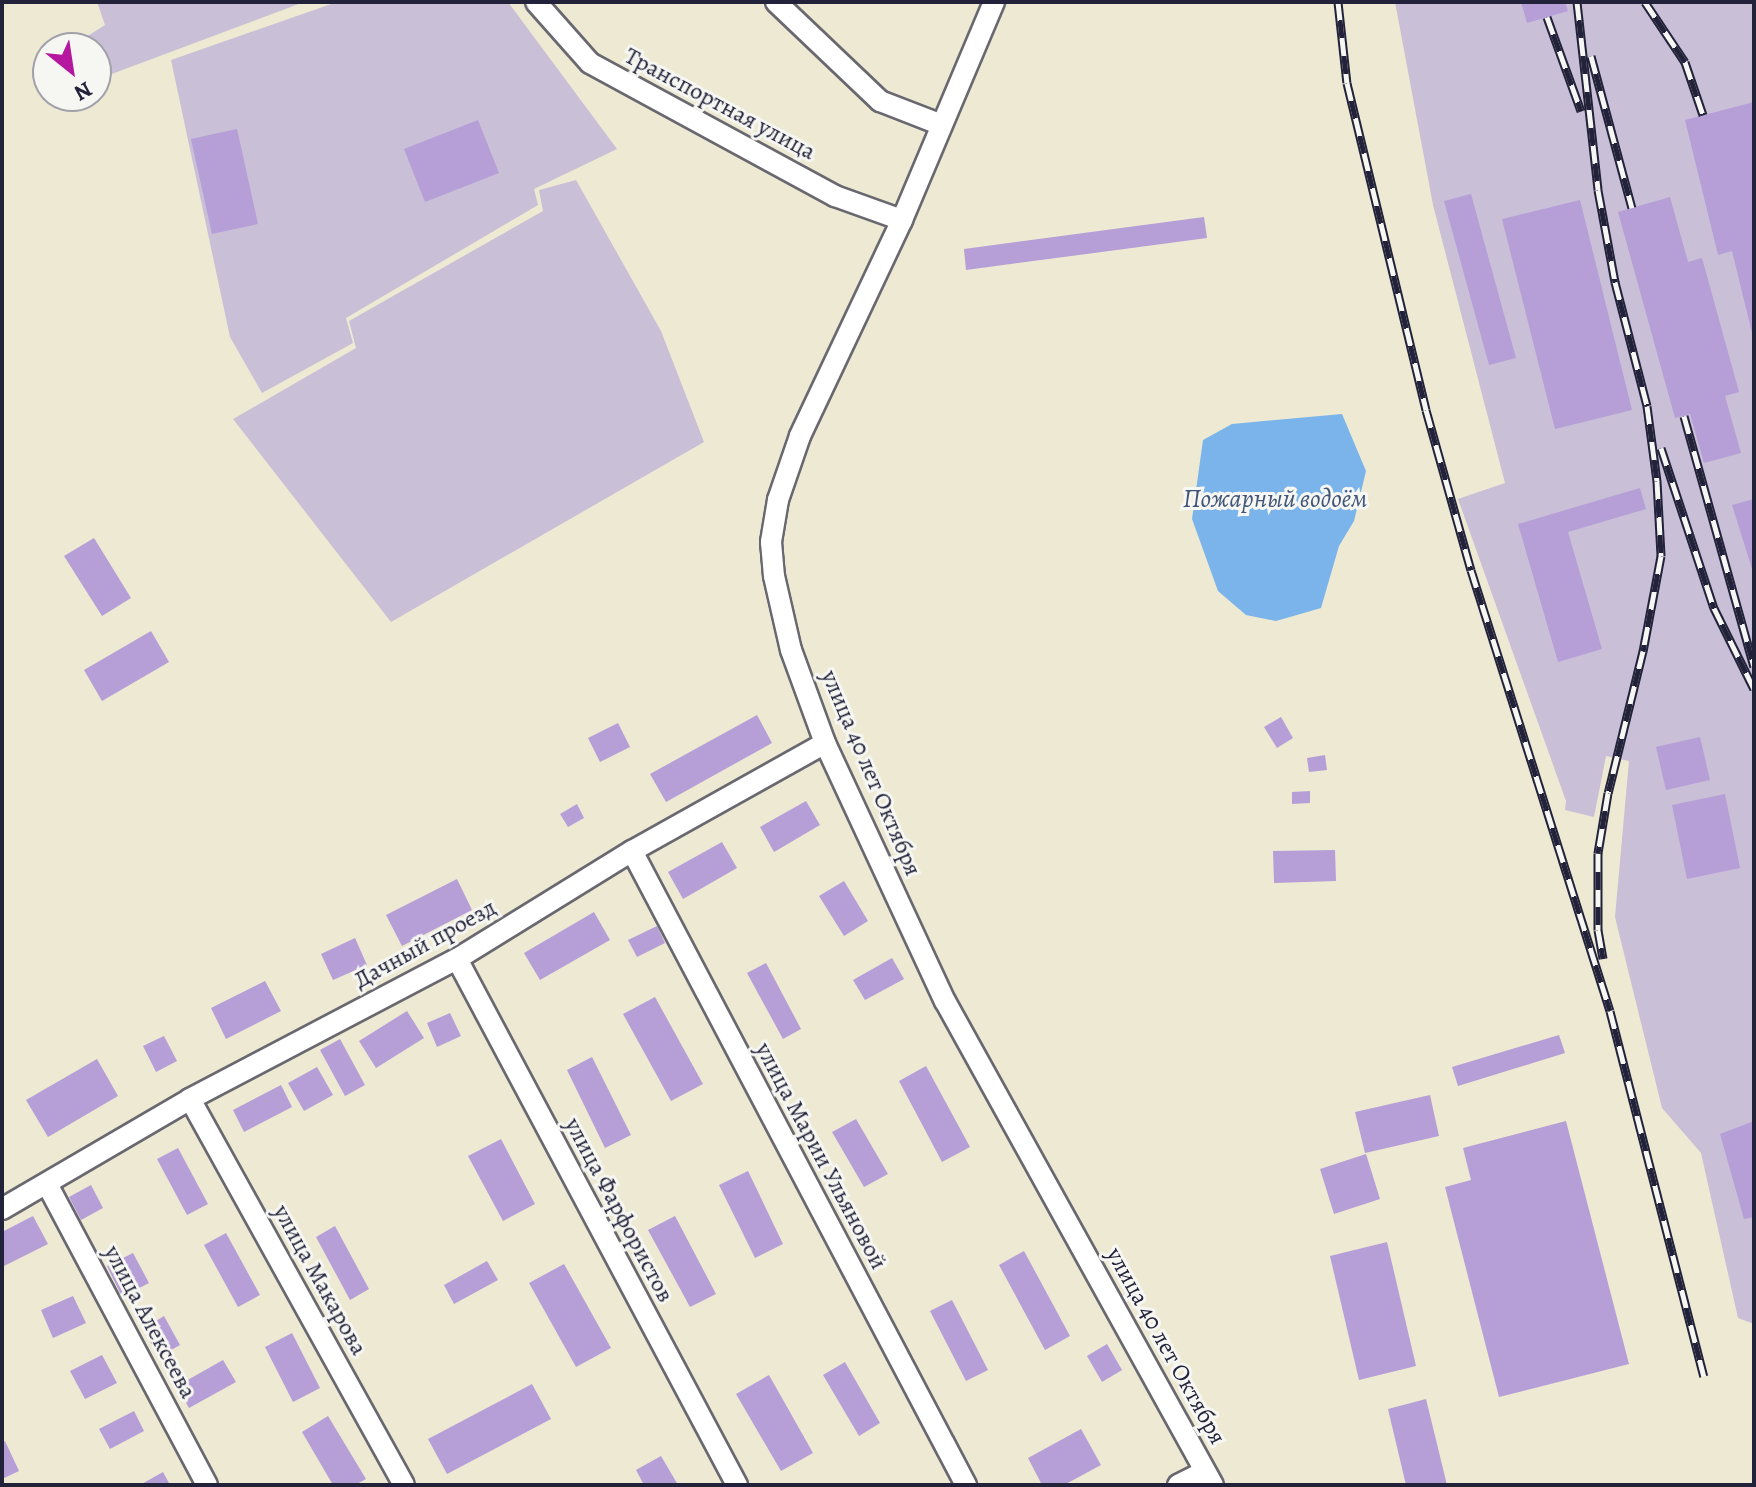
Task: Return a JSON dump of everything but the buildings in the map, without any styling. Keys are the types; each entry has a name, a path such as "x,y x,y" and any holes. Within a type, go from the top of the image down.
{"street":[{"name":"Транспортная улица","path":"536,2 590,63 835,196 902,220"},
{"path":"776,2 880,101 942,125"},
{"name":"улица 40 лет Октября","path":"994,2 902,220 800,436 778,500 771,542 774,576 791,650 825,743 945,1001 1209,1478"},
{"name":"Дачный проезд","path":"2,1209 190,1099 457,959 632,851 825,743"},
{"name":"улица Марии Ульяновой","path":"632,851 966,1485"},
{"name":"улица Фарфористов","path":"457,959 737,1485"},
{"name":"улица Макарова","path":"190,1099 404,1485"},
{"name":"улица Алексеева","path":"47,1184 207,1485"},
{"path":"1178,1485 1209,1478"}],"shaded area":[{"path":"97,2 304,2 112,74 112,32 94,32 105,25"},
{"path":"337,2 508,2 617,149 534,189 538,205 346,318 353,343 262,393 230,337 171,60"},
{"path":"1395,2 1754,2 1754,1324 1738,1318 1701,1153 1662,1108 1615,917 1629,761 1606,756 1594,817 1565,810 1566,801 1458,499 1505,483 1433,205"},
{"path":"576,180 661,331 704,442 391,622 233,419 356,348 349,321 543,211 539,190"}],"water":[{"name":"Пожарный водоём","path":"1342,414 1366,471 1354,521 1339,546 1321,608 1276,621 1246,615 1218,591 1192,519 1203,440 1232,424"}],"railway":[{"path":"1338,2 1347,83 1426,410 1471,570 1610,1011 1704,1376"},
{"path":"1577,2 1598,190 1615,282 1647,406 1657,481 1661,556 1643,651 1608,793 1598,853 1598,930 1603,959"},
{"path":"1645,2 1685,62 1703,115"},
{"path":"1547,17 1581,111"},
{"path":"1591,56 1632,208"},
{"path":"1684,416 1754,666"},
{"path":"1661,448 1714,608 1754,689"}]}
